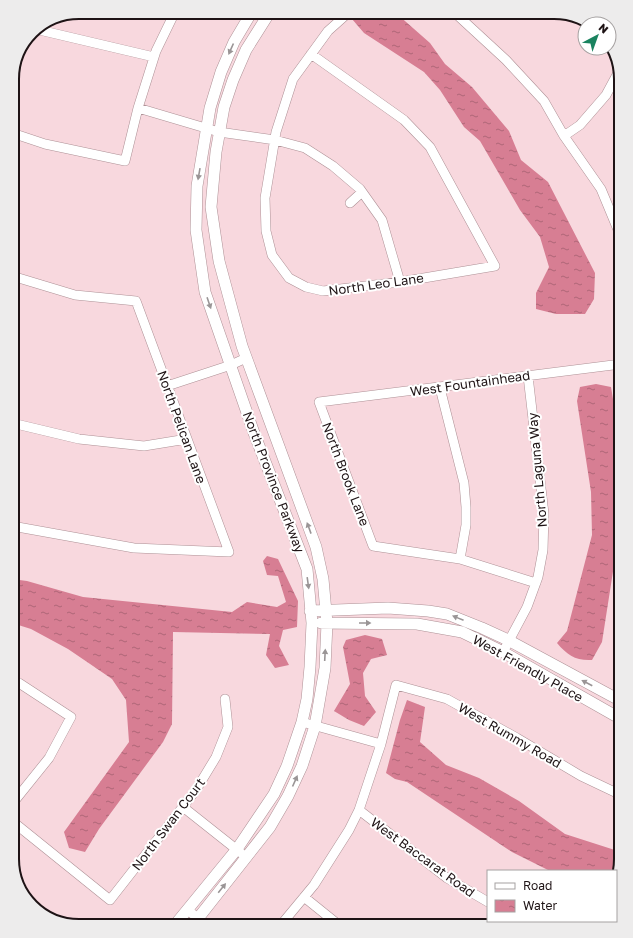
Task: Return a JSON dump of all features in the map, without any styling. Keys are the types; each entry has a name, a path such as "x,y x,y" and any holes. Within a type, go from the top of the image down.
{"street":[{"path":"19,135 45,144 125,161 138,108 154,57 172,19"},
{"name":"North Province Parkway","path":"197,919 270,827 288,796 302,766 315,726 325,668 327,623 323,578 316,547 246,358 219,260 211,207 213,130 210,108 221,72 234,42 248,19"},
{"name":"North Province Parkway","path":"180,919 237,849 274,794 287,766 302,722 307,699 312,623 306,570 254,433 205,292 196,230 196,186 213,130 224,107 233,80 246,50 265,19"},
{"path":"275,140 276,132 293,79 328,31 341,19"},
{"path":"462,19 506,60 544,101 564,136 601,189 614,220"},
{"path":"43,31 154,57"},
{"name":"North Leo Lane","path":"275,140 265,198 266,231 272,255 289,278 306,287 323,291 400,282 495,266 430,147 404,120 311,54"},
{"path":"564,136 580,125 606,95 614,80"},
{"path":"138,108 213,130 275,140 305,148 333,166 362,192 382,220 400,282"},
{"path":"350,203 362,192"},
{"name":"North Pelican Lane","path":"19,278 75,295 136,301 229,552 134,548 19,527"},
{"path":"167,386 231,365 246,358"},
{"name":"West Fountainhead","path":"319,402 440,388 614,365"},
{"name":"North Laguna Way","path":"503,652 508,640 527,607 538,577 543,550 544,514 528,376"},
{"path":"440,388 464,484 466,525 460,559 536,583"},
{"name":"North Brook Lane","path":"319,402 373,546 460,559"},
{"path":"19,425 79,439 144,446 187,439"},
{"name":"West Friendly Place","path":"310,611 388,608 428,610 446,614 508,640 614,697"},
{"name":"West Friendly Place","path":"312,623 417,624 462,632 503,652 614,715"},
{"path":"19,683 71,717 50,758 19,796"},
{"name":"West Rummy Road","path":"381,744 396,685 447,699 581,776 614,792"},
{"name":"North Swan Court","path":"19,827 110,900 196,790 216,757 228,727 225,699"},
{"path":"286,919 314,885 349,830 359,810 381,744 302,722"},
{"path":"183,807 237,849 246,858"},
{"name":"West Baccarat Road","path":"359,810 447,878 487,901"},
{"path":"304,897 331,919"},
{"path":"188,910 193,919"}],"water":[{"path":"352,19 403,19 430,43 445,64 472,87 509,131 521,160 548,182 595,273 594,299 585,314 556,314 536,309 536,293 549,267 540,237 520,210 480,141 464,127 440,90 424,72 364,33"},
{"path":"596,384 611,387 614,405 614,565 602,642 592,660 572,656 564,651 557,643 567,631 592,535 591,492 577,401 580,387"},
{"path":"267,556 278,559 298,601 297,627 283,630 279,646 289,665 275,668 266,655 270,634 173,632 172,724 163,742 99,829 85,852 69,848 64,832 129,742 126,700 112,679 68,649 31,629 19,625 19,580 83,597 232,612 247,602 277,607 286,602 278,576 267,575 263,561"},
{"path":"365,635 382,639 387,655 371,659 363,673 365,696 376,712 364,726 349,720 334,711 350,684 343,647 346,640"},
{"path":"407,700 425,707 420,742 446,765 479,778 519,801 565,834 614,850 613,870 548,870 512,852 407,782 395,779 386,773"}]}
